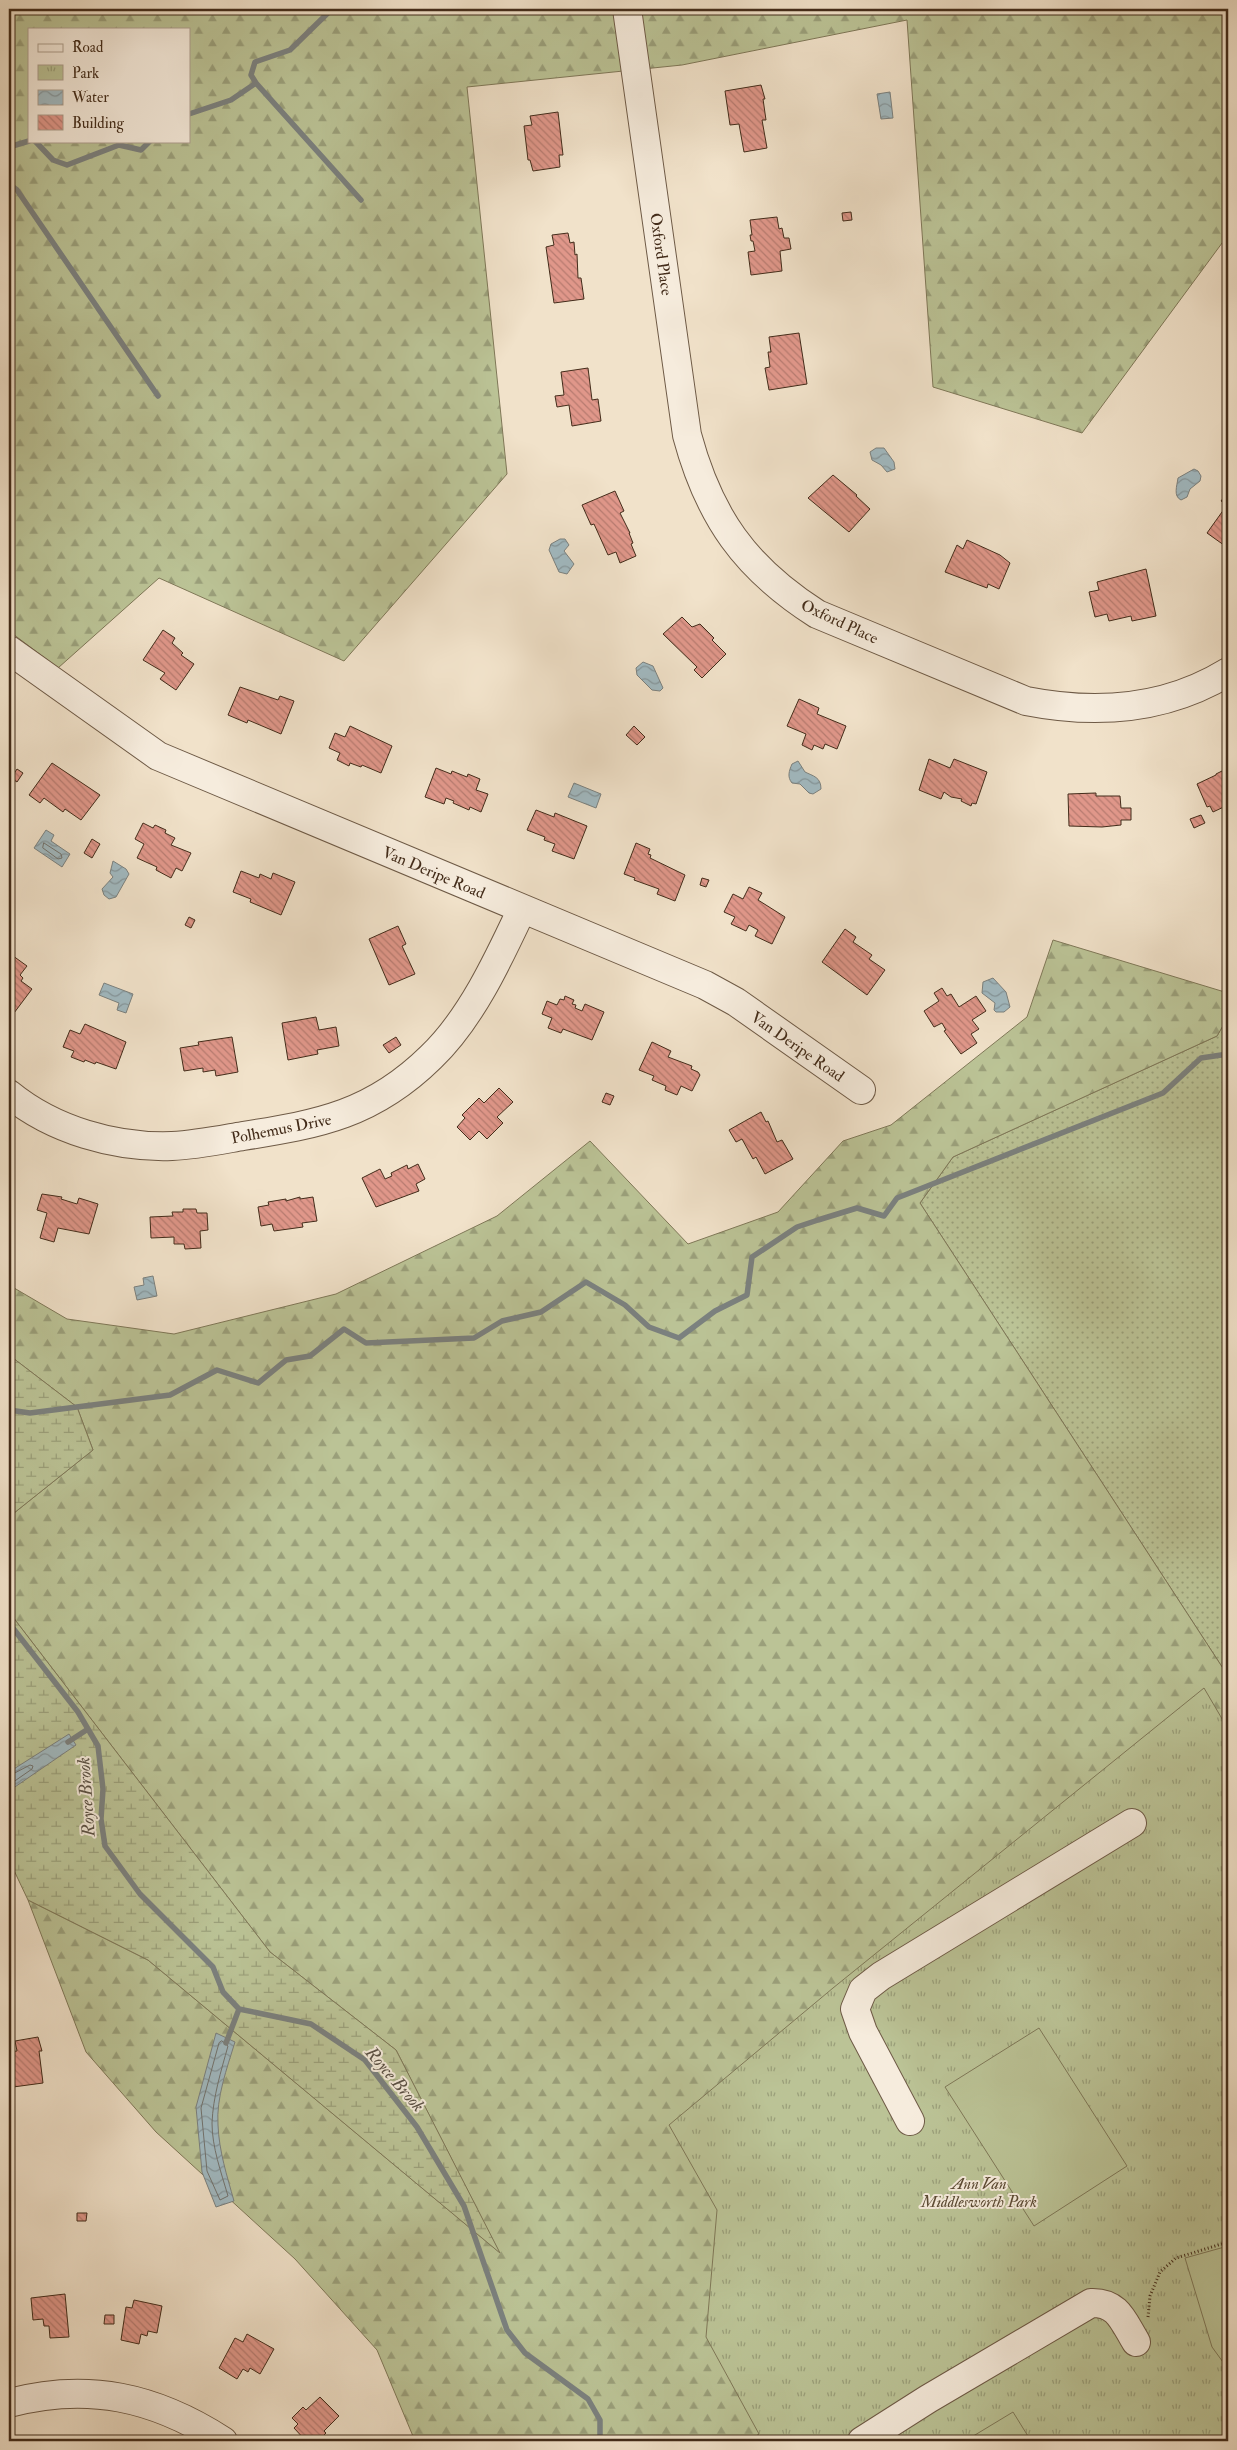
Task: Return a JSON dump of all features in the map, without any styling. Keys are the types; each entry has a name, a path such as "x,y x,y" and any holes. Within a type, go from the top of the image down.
{"street":[{"name":"Oxford Place","path":"627,9 687,435 704,488 719,520 743,552 794,599 817,614 1026,701 1088,710 1142,706 1194,691 1228,672"},
{"name":"Van Deripe Road","path":"9,650 158,756 713,989 736,1002 861,1090"},
{"name":"Polhemus Drive","path":"9,1094 41,1115 76,1130 112,1141 140,1145 189,1144 323,1122 353,1111 381,1097 408,1078 432,1056 453,1032 470,1006 522,909"},
{"path":"910,2121 863,2032 855,2009 863,1990 881,1976 1132,1822"},
{"path":"862,2441 928,2399 1092,2303 1105,2302 1116,2310 1136,2342"},
{"path":"9,2403 56,2393 111,2395 140,2401 171,2412 223,2441"}],"path":[{"path":"1136,2342 1150,2313 1150,2296 1160,2272 1176,2258 1228,2242"}],"green space":[{"path":"9,9 146,9 146,14 154,9 1228,9 1228,235 1082,433 933,387 907,20 682,65 467,87 507,474 344,661 159,578 58,668 9,631"},
{"path":"1053,940 1228,993 1228,1017 1217,1036 953,1157 920,1203 1228,1676 1228,1850 810,2441 415,2441 377,2350 295,2259 156,2132 86,2052 28,1900 148,1960 499,2252 396,2050 270,1952 9,1612 9,1517 93,1450 77,1407 9,1355 9,1285 67,1319 174,1334 336,1294 497,1216 590,1141 688,1244 778,1212 843,1141 891,1125 1027,1017"},
{"path":"1228,1017 1228,1676 920,1203 953,1157 1217,1036"},
{"path":"9,1355 77,1407 93,1450 9,1517"},
{"path":"9,1612 270,1952 396,2050 500,2253 148,1960 28,1900 9,1860"},
{"name":"Ann Van Middlesworth Park","path":"1204,1688 1228,1729 1228,2441 748,2441 759,2434 706,2337 717,2210 669,2125 833,1988"},
{"path":"1039,2028 1127,2166 1034,2226 945,2087"},
{"path":"1228,2246 1228,2369 1212,2347 1185,2258"},
{"path":"1013,2412 1031,2441 965,2441"}],"water":[{"path":"890,92 893,118 881,119 877,94"},
{"path":"876,448 884,448 894,462 895,469 887,472 881,465 872,460 870,452"},
{"path":"1194,469 1201,476 1200,481 1190,489 1187,497 1181,500 1176,493 1178,478"},
{"path":"560,539 565,539 569,545 564,551 574,564 567,574 559,572 549,550 551,544"},
{"path":"643,662 653,666 663,688 660,691 652,690 637,675 636,668"},
{"path":"798,761 805,772 820,782 821,789 813,794 809,793 800,784 790,781 789,774 792,764"},
{"path":"574,783 601,794 596,808 568,797"},
{"path":"46,830 54,835 51,841 70,854 62,867 34,848"},
{"path":"113,861 126,869 129,874 116,897 109,899 104,895 102,889 113,877 110,873"},
{"path":"993,978 1006,992 1010,1007 1004,1012 996,1012 994,1010 995,1003 982,993 983,982"},
{"path":"104,983 133,994 126,1013 117,1010 119,1003 99,995"},
{"path":"153,1276 157,1296 137,1300 134,1287 144,1285 143,1278"},
{"path":"69,1734 76,1745 9,1791 9,1772"},
{"path":"216,2033 235,2042 223,2083 218,2115 222,2154 234,2201 216,2207 202,2172 196,2107"}],"building":[{"path":"761,85 765,99 763,99 766,120 762,120 767,148 744,152 739,124 730,125 725,91"},
{"path":"558,112 563,155 559,155 560,167 533,171 530,160 528,160 524,126 532,125 530,116"},
{"path":"851,212 852,220 843,221 842,213"},
{"path":"777,217 779,229 782,228 784,238 789,238 791,249 780,251 782,271 751,275 748,252 755,251 750,235 752,235 750,220"},
{"path":"568,233 570,243 574,242 575,255 577,254 578,278 581,278 584,299 554,303 546,247 554,245 552,235"},
{"path":"799,333 807,384 769,390 765,368 770,367 769,337"},
{"path":"588,368 592,400 598,399 601,421 572,426 569,405 557,407 555,396 564,395 561,372"},
{"path":"833,475 857,495 870,509 849,532 808,498"},
{"path":"615,491 624,511 620,513 630,533 633,543 631,544 636,556 620,563 616,552 608,555 594,524 591,525 582,505"},
{"path":"1228,492 1228,548 1207,533 1227,505 1221,501"},
{"path":"967,540 1000,555 1010,563 999,589 988,584 987,588 945,572 957,545 963,549"},
{"path":"1146,569 1156,616 1132,621 1131,616 1109,621 1107,614 1095,617 1089,592 1099,590 1097,582"},
{"path":"682,617 692,627 700,624 726,654 702,678 694,670 697,667 663,634"},
{"path":"163,630 175,638 172,643 183,653 181,655 194,664 176,690 160,679 165,673 143,660"},
{"path":"240,687 278,700 280,696 294,701 281,734 248,720 247,723 228,715"},
{"path":"799,699 819,708 817,714 846,726 837,749 825,744 823,749 814,745 812,750 802,745 806,734 787,726"},
{"path":"350,726 392,746 381,773 362,765 361,767 350,763 349,766 337,760 340,753 329,748 335,733 345,737"},
{"path":"634,726 645,737 637,745 626,735"},
{"path":"929,759 950,768 954,759 987,772 976,804 972,803 971,806 961,801 962,799 951,797 944,792 941,799 919,790"},
{"path":"52,763 100,795 81,820 65,809 63,812 44,798 40,803 29,795"},
{"path":"1228,765 1228,805 1213,812 1210,806 1207,807 1197,784 1226,769 1225,766"},
{"path":"436,768 451,774 452,771 467,777 468,774 480,779 476,790 488,794 481,812 470,807 469,810 446,798 444,804 425,797"},
{"path":"17,769 23,773 17,782 11,778"},
{"path":"1096,793 1096,796 1120,796 1121,808 1131,808 1131,820 1121,820 1121,825 1102,827 1069,826 1068,794"},
{"path":"536,810 554,817 555,813 587,826 574,859 552,851 555,844 544,840 545,837 527,830"},
{"path":"1201,815 1205,823 1194,828 1190,819"},
{"path":"143,823 153,828 155,825 166,830 165,833 175,838 171,845 191,853 182,871 176,868 171,878 156,870 157,867 137,858 144,844 135,839"},
{"path":"92,839 100,844 92,858 84,853"},
{"path":"636,843 650,849 648,854 651,855 650,858 685,875 675,901 657,894 659,889 634,880 635,878 624,874"},
{"path":"241,871 259,878 260,874 271,879 273,873 295,882 281,915 250,902 251,899 233,892"},
{"path":"702,878 709,880 706,887 700,885"},
{"path":"749,887 762,893 758,900 785,917 772,944 755,936 758,930 749,925 746,931 731,924 735,917 724,912 733,894 743,899"},
{"path":"189,917 195,920 191,928 185,925"},
{"path":"398,926 406,944 402,946 415,974 389,985 369,939"},
{"path":"845,929 856,937 853,942 872,955 869,959 885,970 867,995 822,962"},
{"path":"9,953 27,966 20,975 23,978 21,981 32,989 14,1013 9,1009"},
{"path":"942,988 947,996 951,994 959,1007 976,996 986,1011 972,1020 979,1029 971,1034 977,1043 961,1054 944,1031 946,1030 942,1023 934,1027 924,1011 939,1001 934,993"},
{"path":"565,996 574,1000 572,1004 576,1005 575,1008 582,1011 585,1004 604,1012 592,1040 563,1029 561,1033 548,1028 552,1018 542,1014 547,1001 557,1005 560,999 564,1000"},
{"path":"316,1017 319,1030 336,1027 339,1046 317,1050 318,1054 288,1060 282,1023"},
{"path":"85,1024 126,1042 116,1069 96,1062 95,1064 85,1060 84,1062 71,1057 74,1051 63,1047 70,1030 80,1034"},
{"path":"232,1037 238,1072 216,1076 215,1070 203,1072 203,1068 184,1071 180,1048 199,1045 198,1042"},
{"path":"396,1037 401,1045 389,1053 383,1045"},
{"path":"652,1042 671,1051 668,1057 692,1066 691,1069 698,1072 700,1075 692,1091 681,1086 677,1095 665,1090 666,1086 652,1080 654,1076 639,1070"},
{"path":"499,1088 513,1102 497,1117 503,1123 487,1139 479,1131 470,1140 457,1127 465,1118 462,1115 479,1098 484,1103"},
{"path":"606,1093 614,1096 610,1105 602,1102"},
{"path":"761,1112 766,1122 768,1121 777,1142 782,1140 793,1159 765,1174 756,1157 753,1159 742,1139 736,1142 729,1130"},
{"path":"418,1164 425,1179 416,1184 419,1191 376,1207 362,1178 380,1169 385,1179 392,1176 391,1173 407,1165 408,1169"},
{"path":"42,1194 62,1197 61,1199 77,1204 79,1198 98,1204 89,1234 58,1228 54,1242 40,1238 47,1213 37,1210"},
{"path":"300,1197 300,1199 313,1197 317,1221 302,1223 303,1227 274,1231 272,1224 261,1226 258,1207 269,1205 268,1202 286,1199 286,1201"},
{"path":"183,1209 196,1209 197,1213 207,1213 208,1230 200,1231 201,1248 185,1249 184,1244 174,1244 174,1237 151,1238 150,1217 173,1216 172,1212 183,1212"},
{"path":"38,2037 42,2051 39,2051 43,2083 13,2087 9,2071 9,2052 17,2051 15,2041"},
{"path":"77,2213 87,2213 86,2221 77,2221"},
{"path":"65,2294 69,2337 50,2338 49,2326 44,2326 43,2319 33,2320 31,2298"},
{"path":"134,2300 162,2306 157,2333 148,2331 147,2336 141,2334 139,2344 121,2340 126,2307 132,2308"},
{"path":"105,2315 114,2315 114,2324 104,2324"},
{"path":"247,2334 274,2349 260,2374 250,2368 248,2372 243,2369 237,2379 219,2368 235,2338 243,2342"},
{"path":"320,2397 339,2416 324,2431 326,2433 318,2441 306,2441 294,2428 298,2424 292,2418 303,2407 306,2410"}],"waterway":[{"path":"190,114 231,100 256,83 251,75 255,62 290,50 332,9"},
{"path":"256,83 361,200"},
{"path":"9,147 28,141"},
{"path":"36,142 53,160 67,165 119,145 141,150 149,142"},
{"path":"9,184 17,190 158,396"},
{"path":"9,1410 30,1413 170,1395 217,1370 258,1383 286,1360 310,1356 344,1329 366,1343 474,1338 502,1321 541,1312 586,1282 625,1305 649,1327 679,1338 715,1311 747,1295 752,1257 797,1227 857,1208 884,1216 897,1198 1163,1093 1201,1058 1228,1054"},
{"name":"Royce Brook","path":"9,1623 78,1712 98,1746 103,1789 101,1819 105,1846 140,1894 213,1967 223,1992 239,2009 311,2024 365,2060 417,2127 464,2206 507,2330 525,2353 588,2399 600,2420 600,2441"},
{"path":"68,1742 88,1729"},
{"path":"226,2043 239,2009"}]}
